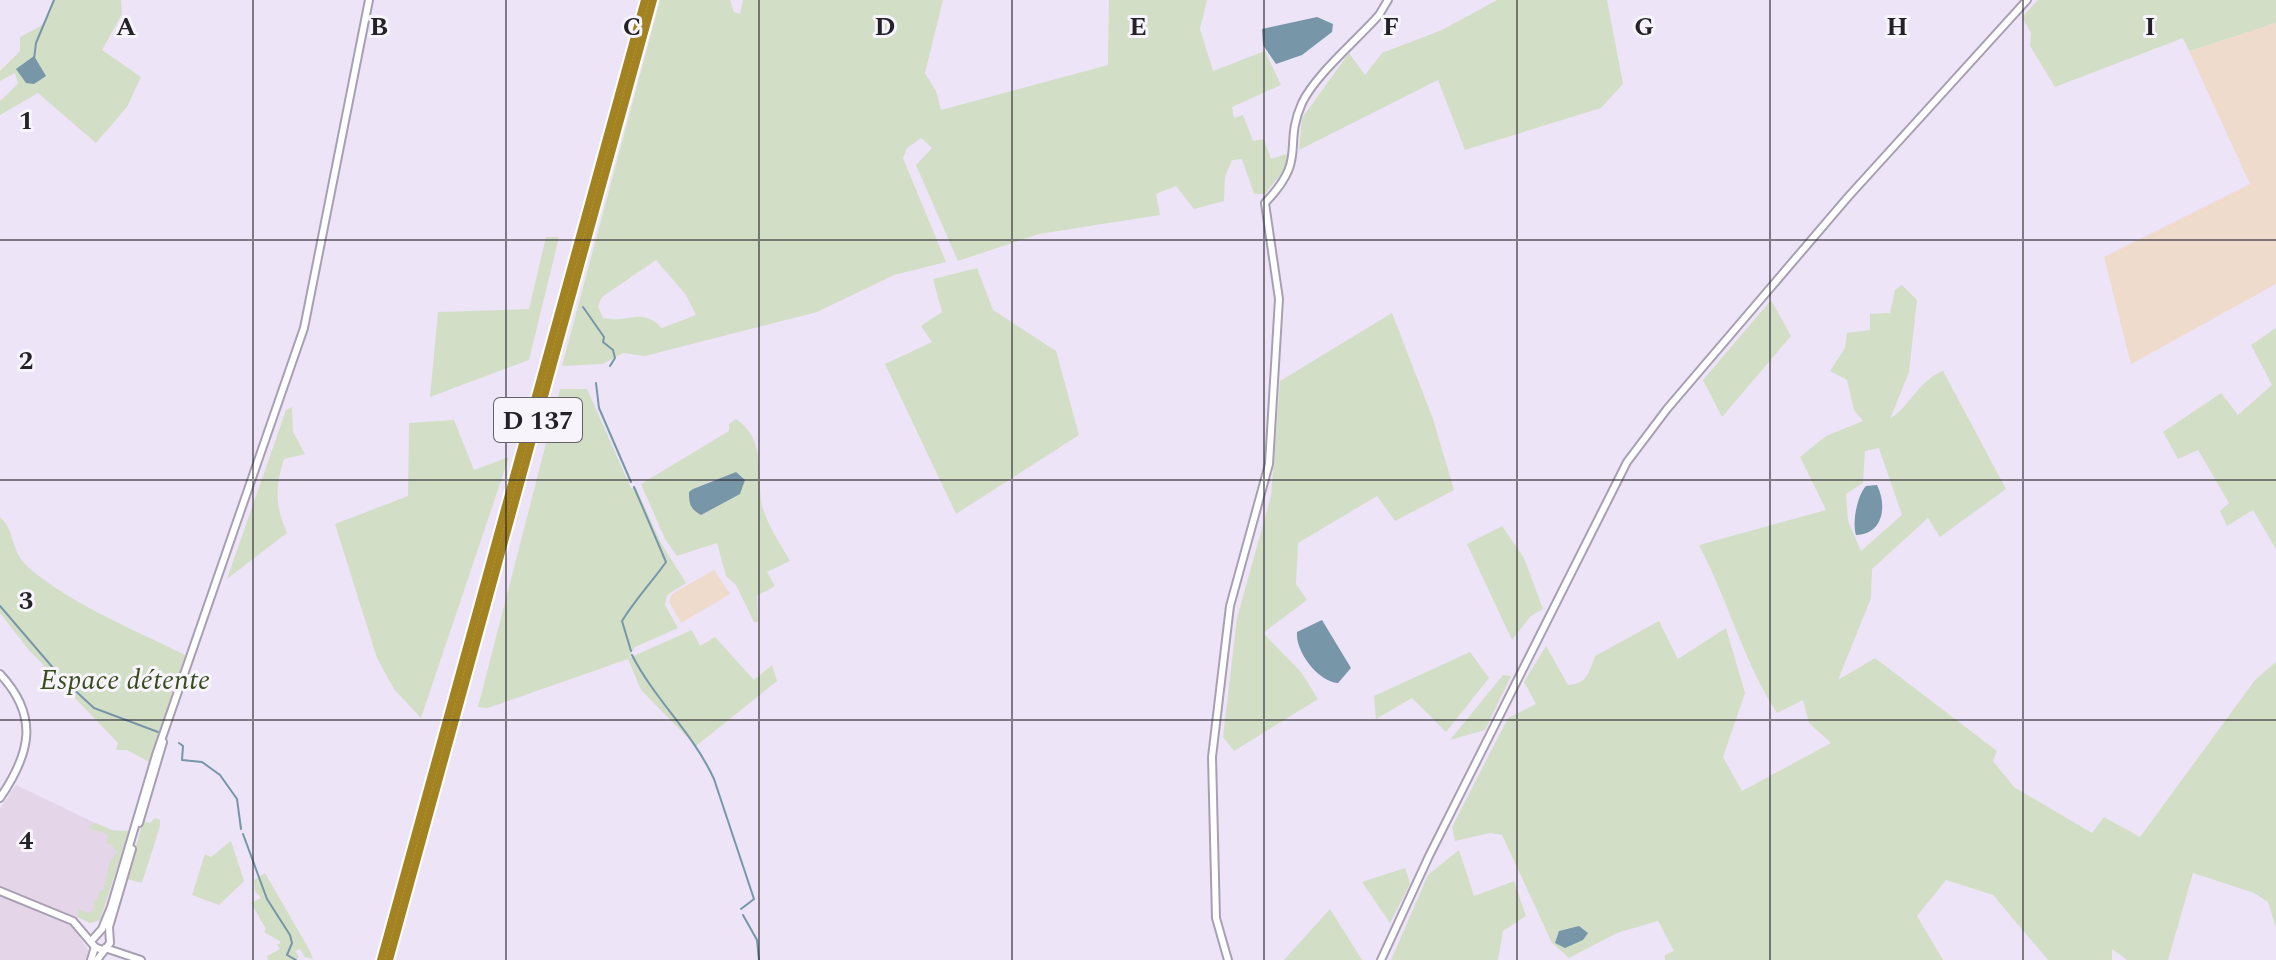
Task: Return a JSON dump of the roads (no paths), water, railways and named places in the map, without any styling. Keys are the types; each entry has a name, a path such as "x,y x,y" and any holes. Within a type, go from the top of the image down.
{"highway":[{"name":"D 137","path":"381,960 645,0"},
{"name":"D 137","path":"389,960 653,0"}],"main road":[{"path":"94,960 163,739 308,314 369,0"},
{"path":"1228,960 1216,918 1212,757 1230,606 1269,464 1279,299 1265,203 1290,172 1296,120 1307,93 1379,15 1388,0"},
{"path":"1381,960 1436,842 1627,462 1667,409 1848,197 2027,0"},
{"path":"0,674 20,700 27,730 21,764 0,798"},
{"path":"0,891 71,920 101,941 141,960"}],"water":[{"path":"1317,17 1333,24 1332,32 1302,55 1276,64 1263,45 1262,29"},
{"path":"34,56 46,76 34,84 26,83 16,69"},
{"path":"736,472 745,480 740,494 701,515 692,508 689,492"},
{"path":"1877,485 1882,501 1881,517 1872,530 1856,535 1855,516 1860,496 1866,486"},
{"path":"1322,620 1351,668 1338,683 1323,677 1309,664 1297,640 1297,632"},
{"path":"1579,926 1588,933 1583,940 1565,948 1555,943 1559,931"}],"waterway":[{"path":"34,59 36,43 54,0"},
{"path":"583,307 604,337 603,342 613,350 615,358 610,366"},
{"path":"596,383 599,408 631,482"},
{"path":"631,651 622,621 666,562 634,487"},
{"path":"0,606 54,669"},
{"path":"632,655 696,747 714,779 754,899 741,909"},
{"path":"56,673 94,708 158,732"},
{"path":"179,743 183,746 182,760 202,762 220,775 237,799 241,829"},
{"path":"243,834 267,899 290,935 292,943 287,955 296,960"},
{"path":"743,915 757,940 759,960"}],"park label":[{"name":"Espace détente","path":"125,679"}]}
